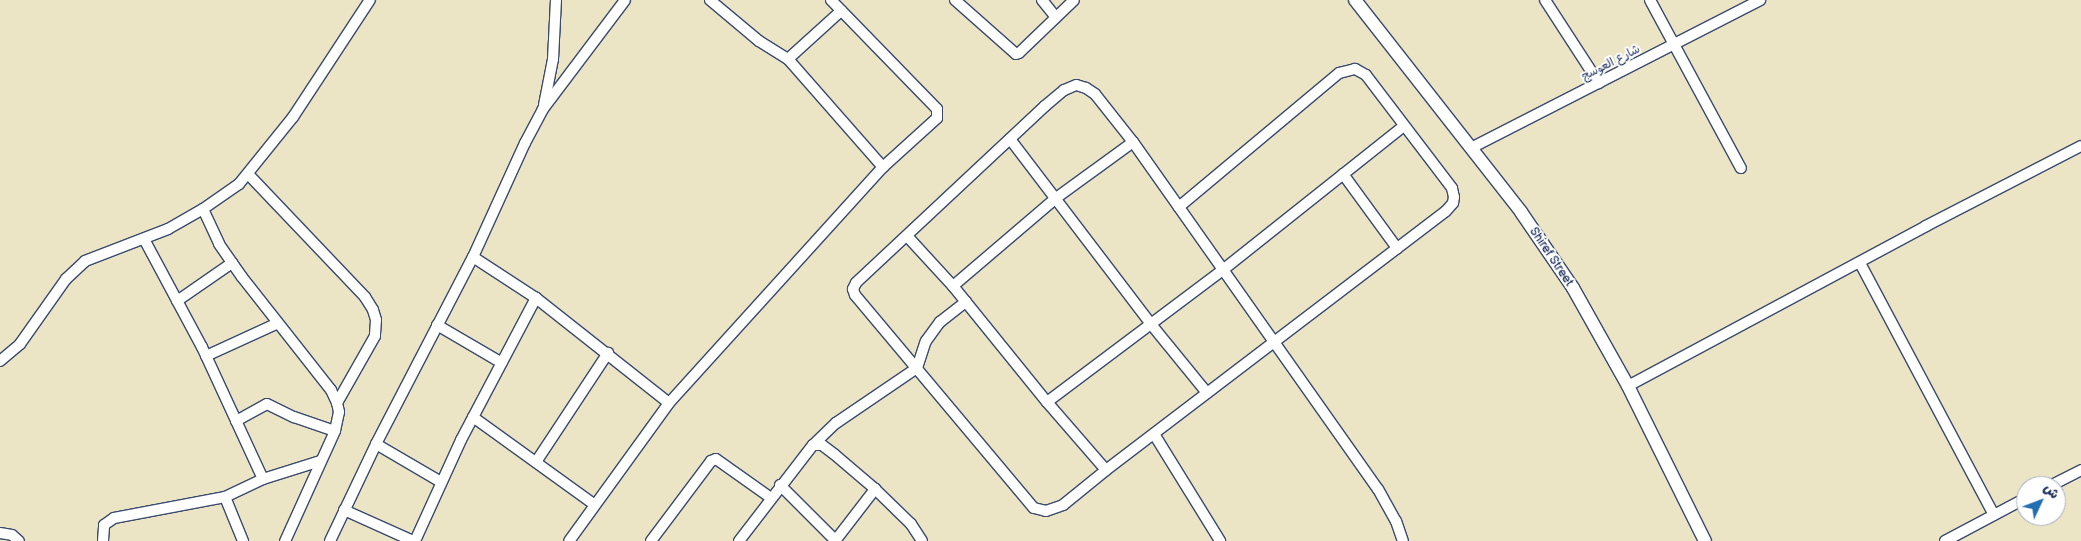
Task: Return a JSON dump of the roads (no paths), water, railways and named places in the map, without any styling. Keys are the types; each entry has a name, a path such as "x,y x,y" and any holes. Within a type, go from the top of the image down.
{"main road":[{"name":"Shiref Street","path":"1355,0 1521,212 1573,288 1628,386 1705,541"}],"street":[{"path":"0,360 20,344 74,270 86,261 168,229 203,209 248,174 292,117 370,0"},
{"path":"543,109 553,59 556,0"},
{"path":"330,541 376,444 472,257 525,143 543,109 625,0"},
{"path":"710,0 759,41 788,59 884,168"},
{"path":"569,541 669,403 884,168 937,118 937,109 831,0"},
{"path":"955,0 1016,54 1074,0"},
{"path":"1042,0 1056,16"},
{"path":"1545,0 1599,83"},
{"path":"1650,0 1740,168"},
{"name":"شارع العوسج","path":"1472,148 1760,0"},
{"path":"788,59 841,11"},
{"path":"1179,206 1346,70 1355,69 1366,74 1452,188 1454,197 1453,203 1446,211 1397,248 1274,342 1207,393 1154,434 1106,470 1064,505 1046,511 1034,508 855,295 853,289 856,283 1045,106 1064,90 1076,85 1086,88 1096,94 1133,142 1224,269 1274,342 1378,490 1396,521 1403,541"},
{"path":"1047,402 1224,269 1404,126"},
{"path":"1010,139 1150,323 1207,393"},
{"path":"953,286 1056,198 1133,142"},
{"path":"1628,386 1926,226 2081,146"},
{"path":"248,174 365,297 373,310 376,320 375,336 337,402"},
{"path":"1343,174 1397,248"},
{"path":"203,209 219,244 331,390 337,402 339,412 335,431 285,541"},
{"path":"907,236 953,286 1047,402 1106,470"},
{"path":"144,239 206,356 263,479"},
{"path":"472,257 536,298 669,403"},
{"path":"177,301 232,262"},
{"path":"1860,263 1994,515"},
{"path":"344,510 414,541 473,417 536,298"},
{"path":"739,541 780,485 813,445 836,423 917,368 926,341 940,322 966,302"},
{"path":"206,356 278,323"},
{"path":"437,325 502,363"},
{"path":"536,462 608,353"},
{"path":"236,421 267,404 294,417 335,431"},
{"path":"473,417 595,505"},
{"path":"1154,434 1220,541"},
{"path":"376,444 441,482"},
{"path":"813,445 822,445 875,489 911,524 922,541"},
{"path":"651,541 711,461 716,459 771,498"},
{"path":"103,541 104,525 114,518 225,497 263,479 320,461"},
{"path":"2066,478 2081,470"},
{"path":"780,485 836,541 875,489"},
{"path":"225,497 243,541"},
{"path":"1946,541 2016,503"},
{"path":"0,533 12,536 19,541"}]}
